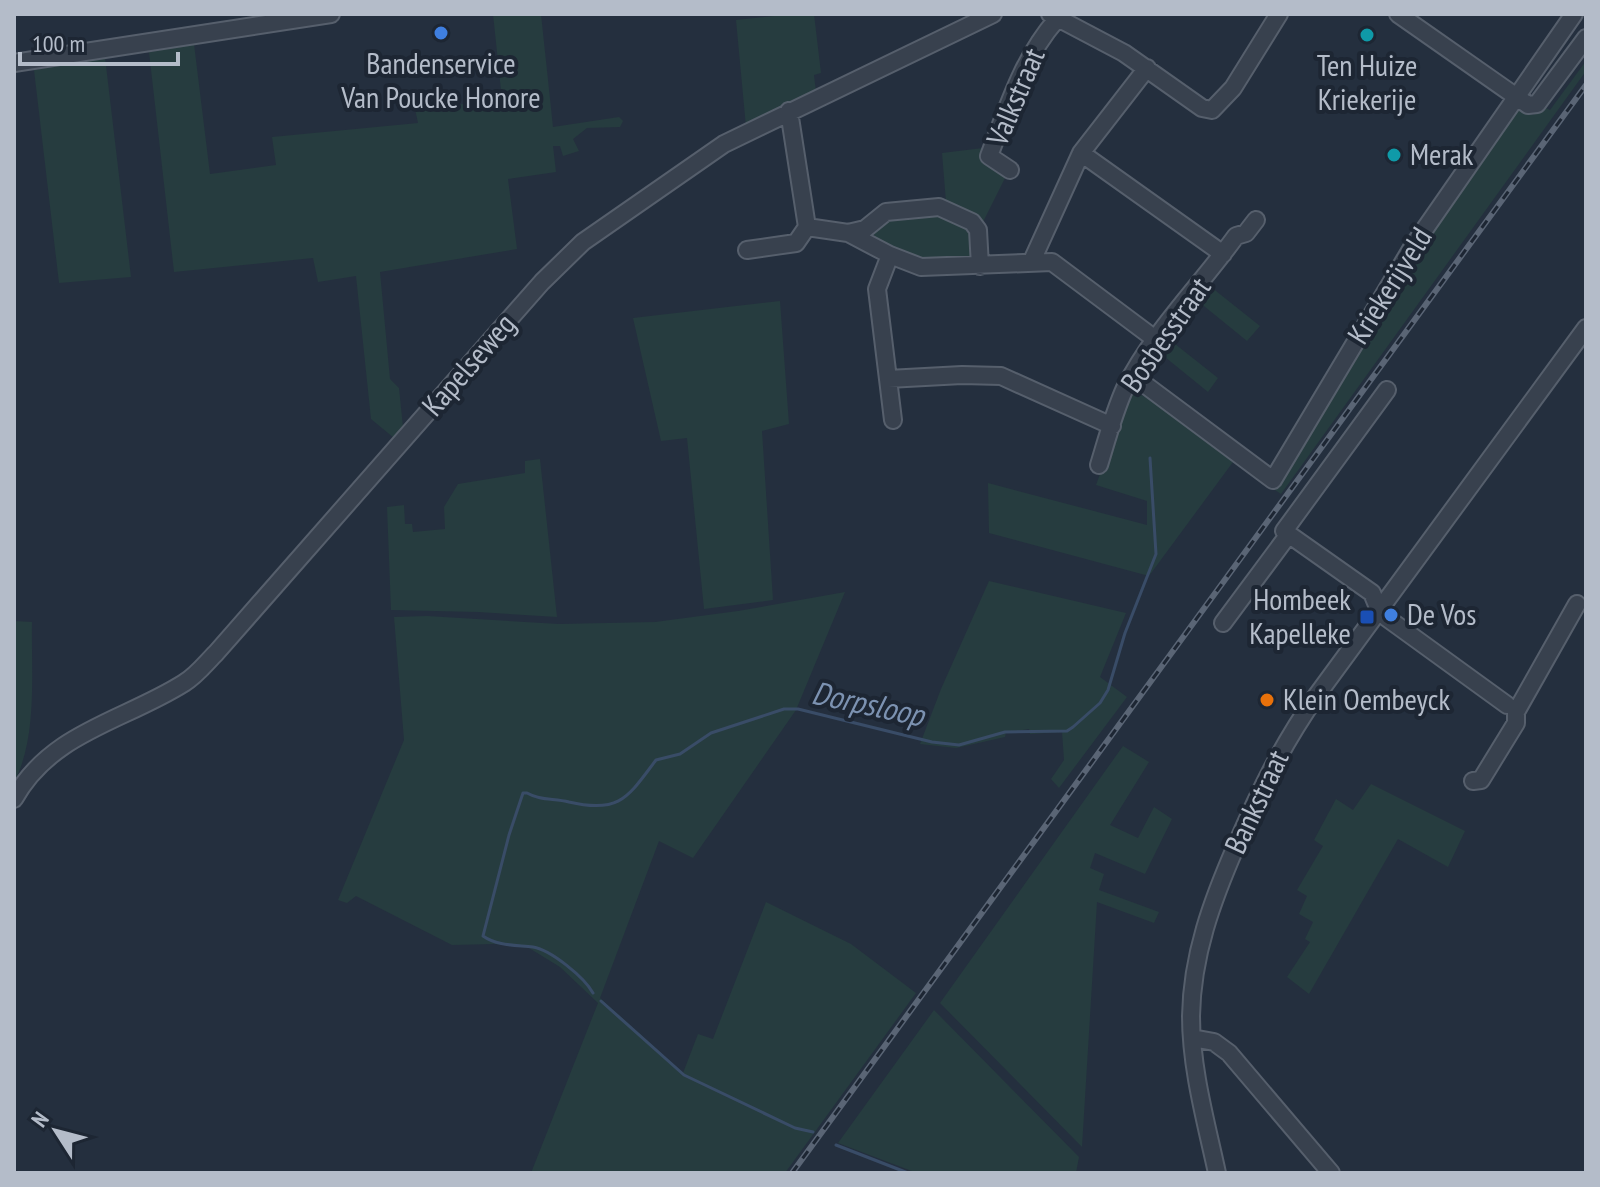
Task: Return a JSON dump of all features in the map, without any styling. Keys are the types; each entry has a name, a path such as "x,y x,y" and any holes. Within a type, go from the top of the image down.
{"street":[{"path":"14,63 331,14"},
{"name":"Kapelseweg","path":"14,799 26,779 60,746 150,703 188,681 542,282 583,242 700,158 789,111 858,81 993,14"},
{"path":"1053,17 1124,53 1202,108 1212,110 1240,79 1279,14"},
{"path":"1398,14 1528,105 1537,104 1586,38"},
{"name":"Kriekerijveld","path":"1132,375 1273,480 1413,246 1574,14"},
{"name":"Valkstraat","path":"1010,170 989,156 1024,63 1053,17"},
{"path":"1031,263 1081,153 1147,68"},
{"path":"747,250 796,243 807,227 789,111"},
{"path":"1081,153 1223,254"},
{"path":"848,233 865,229 886,212 939,207 972,222 978,230 980,266"},
{"name":"Bosbesstraat","path":"1099,465 1132,375 1155,339 1236,236 1246,233 1256,220"},
{"path":"807,227 848,233 921,267 1052,262 1155,339"},
{"path":"890,255 877,289 893,420"},
{"name":"Bankstraat","path":"1217,1173 1192,1038 1195,965 1208,913 1257,796 1297,723 1586,328"},
{"path":"888,379 1001,376 1112,426"},
{"path":"1387,390 1284,531 1372,593 1379,610 1387,618 1507,705"},
{"path":"1223,623 1289,534"},
{"path":"1480,776 1516,723 1516,712 1577,604"},
{"path":"1192,1038 1214,1042 1229,1053 1331,1173"}],"green space":[{"path":"493,14 541,14 553,127 619,117 623,121 620,127 587,128 573,139 579,151 563,156 560,146 553,146 556,172 508,179 517,249 380,272 390,379 399,388 403,427 394,438 371,419 356,276 318,282 313,258 174,272 149,52 194,44 210,174 276,165 272,137 418,123 415,109 502,100"},
{"path":"814,14 821,73 814,75 816,92 746,127 736,20"},
{"path":"105,57 131,277 59,283 34,70"},
{"path":"1586,61 1586,71 1281,494 1275,490 1374,316 1514,108 1533,115 1544,107 1550,110"},
{"path":"991,128 996,129 983,164 1007,174 983,222 946,202 942,153 983,148"},
{"path":"937,210 969,231 975,255 970,261 922,258 876,240 873,231 879,221"},
{"path":"1211,287 1260,326 1247,341 1199,302"},
{"path":"780,301 789,424 762,431 773,600 704,609 687,438 661,441 633,318"},
{"path":"1170,340 1218,378 1208,392 1160,353"},
{"path":"1134,392 1150,399 1233,462 1149,576 989,533 988,483 1147,525 1147,501 1096,485 1126,402"},
{"path":"540,459 557,617 391,610 387,507 404,505 405,524 412,524 413,532 445,529 444,507 458,484 525,473 525,461"},
{"path":"989,581 1126,613 1100,677 1127,697 1059,788 1051,779 1064,760 1062,732 1030,734 1029,729 956,748 920,744"},
{"path":"845,592 796,710 693,858 659,841 600,998 683,1073 698,1034 713,1039 766,902 851,944 916,993 785,1173 531,1173 598,1003 560,967 529,948 495,944 452,945 356,896 347,903 338,900 404,740 394,617 559,624 655,622"},
{"path":"14,621 32,622 32,683 27,745 14,782"},
{"path":"1123,746 1149,762 1110,825 1138,838 1154,807 1172,819 1145,874 1095,853 1090,868 1104,874 1099,890 1159,912 1154,923 1097,902 1082,1147 940,1003"},
{"path":"1371,784 1465,831 1448,867 1398,839 1309,994 1287,977 1310,942 1305,939 1313,922 1299,914 1307,896 1297,890 1323,846 1314,840 1336,799 1353,810"},
{"path":"934,1010 1079,1157 1076,1173 917,1173 838,1143"}],"waterway":[{"name":"Dorpsloop","path":"593,993 575,972 549,953 533,947 500,943 483,936 523,793 586,805 612,804 630,793 656,760 680,754 711,733 784,709 798,709 932,742 959,745 1005,732 1067,731 1100,703 1108,690 1125,633 1156,554 1150,458"},
{"name":"Dorpsloop","path":"601,1001 684,1075 795,1128 813,1132"},
{"name":"Dorpsloop","path":"836,1145 908,1173"}],"railway":[{"path":"792,1173 1586,85"}],"place":[{"name":"Bandenservice Van Poucke Honore","path":"441,33"},
{"name":"Ten Huize Kriekerije","path":"1367,35"},
{"name":"Merak","path":"1394,155"},
{"name":"De Vos","path":"1391,615"},
{"name":"Hombeek Kapelleke","path":"1367,617"},
{"name":"Klein Oembeyck","path":"1267,700"}]}
